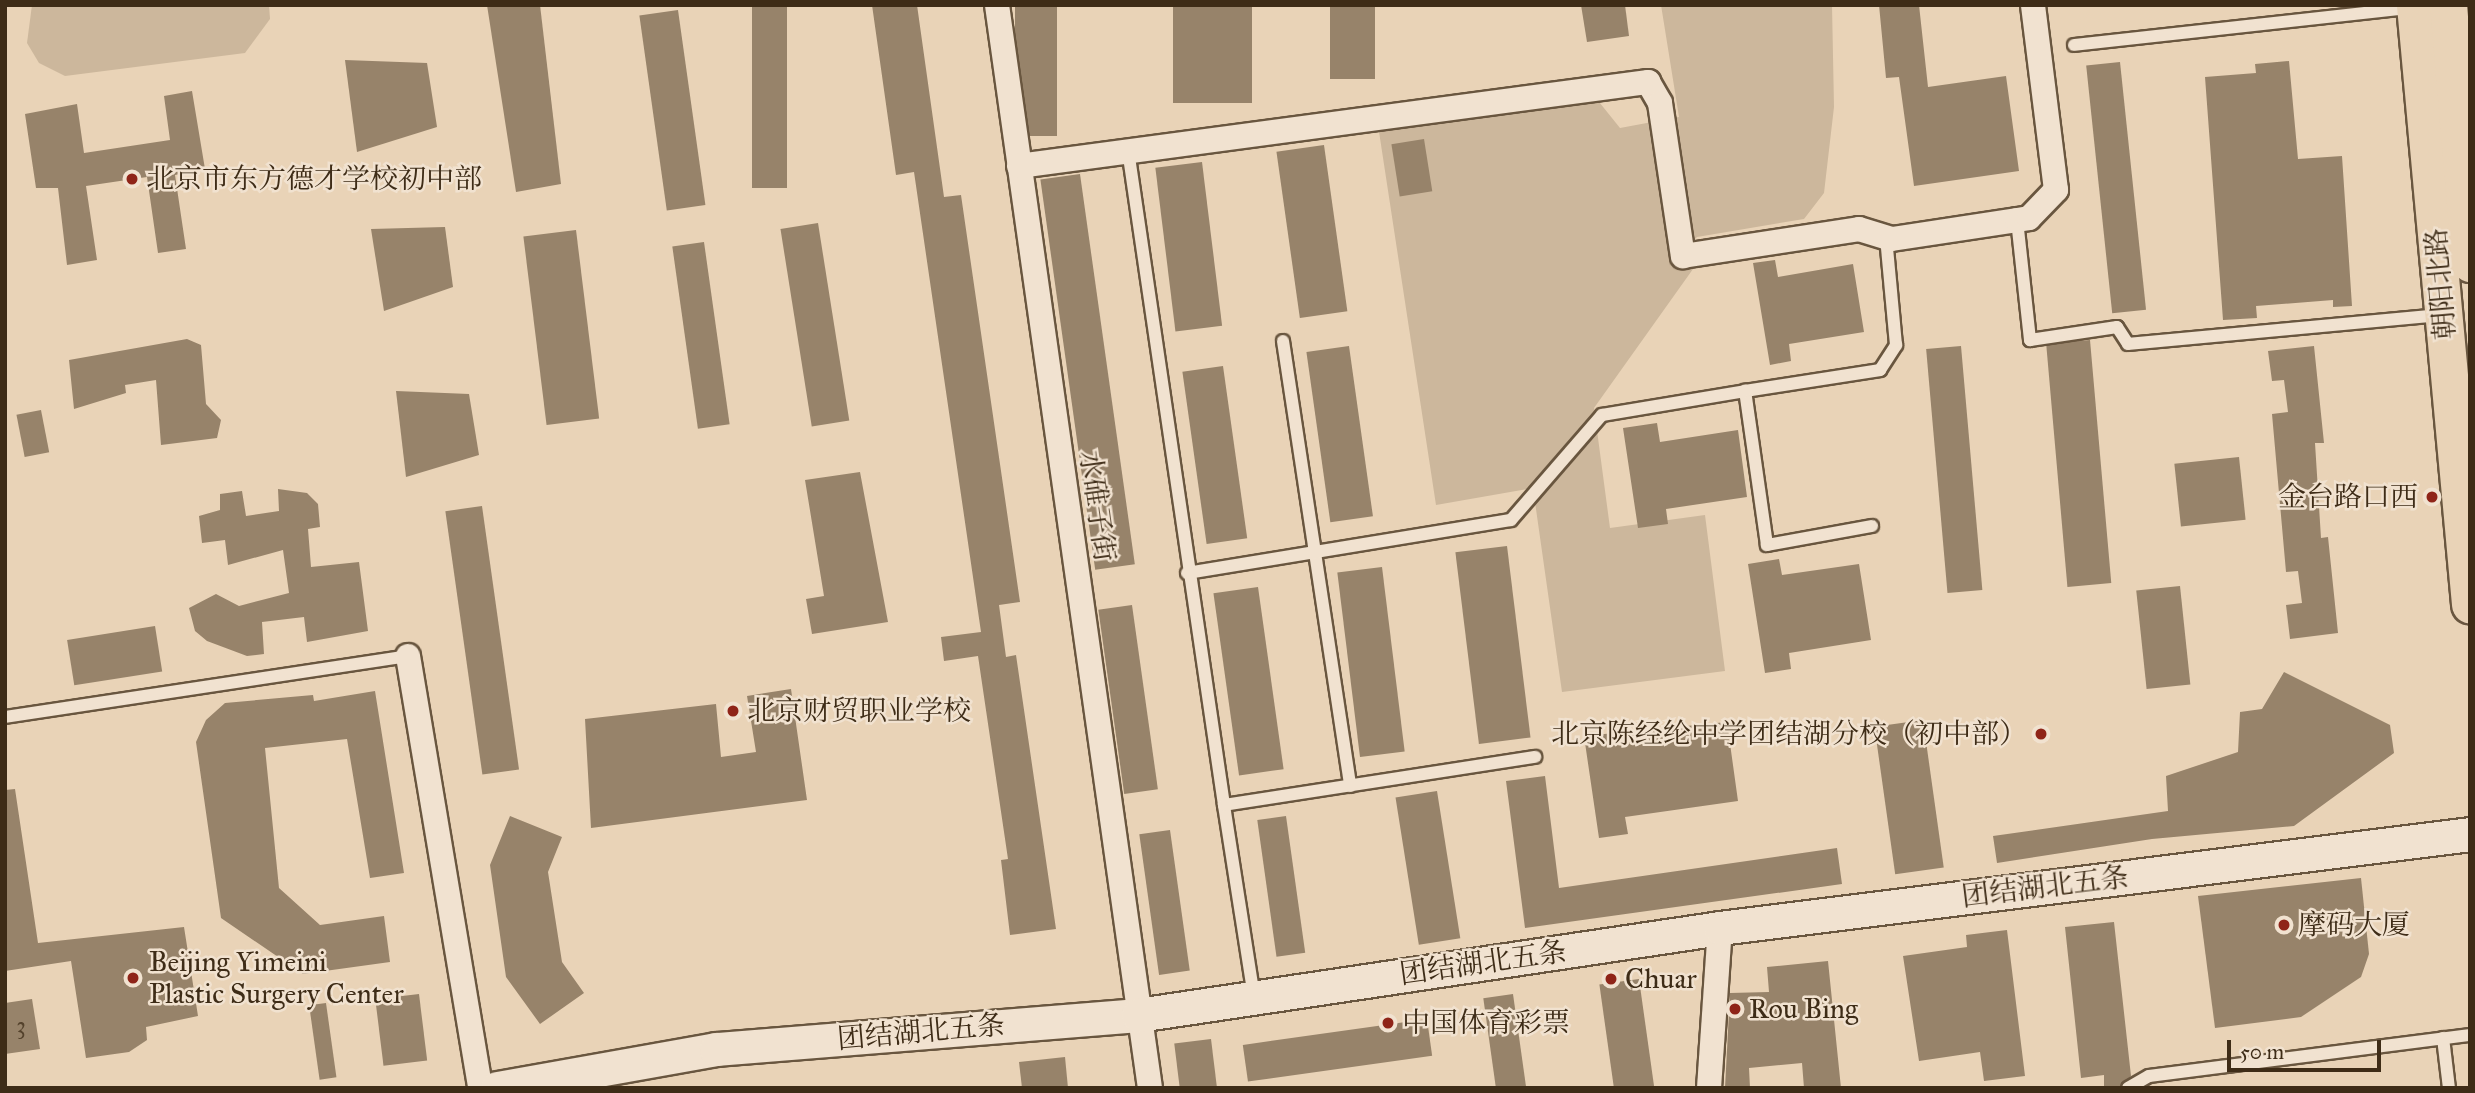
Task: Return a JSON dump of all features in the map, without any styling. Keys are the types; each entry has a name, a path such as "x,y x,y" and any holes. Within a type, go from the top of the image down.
{"main road":[{"name":"朝阳北路","path":"2426,6 2470,262"},
{"name":"朝阳北路","path":"2426,6 2444,314 2470,604"}],"street":[{"name":"水碓子街","path":"997,5 1150,1088"},
{"path":"1019,166 1648,82 1660,103 1684,256 1860,229 1886,237 2017,220 2029,218 2056,190 2033,5"},
{"path":"408,656 480,1088"},
{"name":"团结湖北五条","path":"497,1088 716,1049 1138,1015 1720,928 2470,834"},
{"path":"1709,1088 1720,928"}],"lane":[{"path":"2074,45 2426,6"},
{"path":"1128,150 1187,573 1254,997"},
{"path":"2017,220 2029,340 2117,327 2128,344 2444,314"},
{"path":"1187,573 1314,548 1511,520 1602,415 1880,370 1896,345 1886,237"},
{"path":"1283,341 1350,786"},
{"path":"1745,391 1767,545 1872,526"},
{"path":"5,717 408,656"},
{"path":"1224,805 1535,757"},
{"path":"2128,1088 2148,1076 2470,1035"},
{"path":"2443,1038 2449,1088"}],"shaded area":[{"path":"32,5 269,5 270,19 245,53 65,76 39,63 27,43"},
{"path":"1661,5 1832,5 1834,107 1824,193 1804,219 1697,237 1687,246 1698,262 1594,408 1610,528 1705,515 1725,671 1562,692 1533,488 1436,505 1376,112 1583,82 1620,128 1679,117"}],"building":[{"path":"487,5 540,5 561,184 516,192"},
{"path":"752,5 787,5 787,188 752,188"},
{"path":"872,5 917,5 944,197 961,195 1020,602 999,605 1006,657 1016,655 1056,929 1010,935 1001,860 1008,859 978,656 944,661 941,637 981,632 914,172 896,175"},
{"path":"1015,5 1057,5 1057,136 1015,136"},
{"path":"1173,5 1252,5 1252,103 1173,103"},
{"path":"1330,5 1375,5 1375,79 1330,79"},
{"path":"1581,5 1625,5 1629,36 1587,42"},
{"path":"1879,5 1919,5 1928,87 2006,76 2019,171 1914,186 1899,77 1886,78"},
{"path":"678,10 705,205 667,211 639,15"},
{"path":"345,60 427,63 437,127 357,152"},
{"path":"2289,61 2298,159 2342,156 2352,306 2333,307 2333,300 2256,306 2257,318 2223,320 2205,77 2256,73 2255,64"},
{"path":"2120,62 2146,310 2112,313 2086,66"},
{"path":"192,91 205,169 175,175 186,249 158,253 147,177 86,186 97,260 67,265 58,188 36,188 25,114 77,104 84,153 170,140 164,96"},
{"path":"1424,139 1432,191 1400,197 1391,144"},
{"path":"1324,145 1347,311 1300,318 1276,152"},
{"path":"1202,162 1222,326 1175,331 1155,168"},
{"path":"1080,174 1135,564 1095,570 1040,180"},
{"path":"818,223 849,421 812,426 780,229"},
{"path":"445,227 453,287 384,311 371,229"},
{"path":"576,230 599,419 547,425 523,236"},
{"path":"704,242 730,424 698,429 672,246"},
{"path":"1775,260 1778,277 1853,264 1864,332 1789,344 1791,361 1770,365 1753,263"},
{"path":"187,339 201,345 206,404 221,420 217,438 161,445 156,380 125,385 126,393 74,409 69,360"},
{"path":"2090,340 2111,583 2067,587 2046,344"},
{"path":"1349,346 1373,516 1330,522 1306,352"},
{"path":"1961,346 1982,590 1947,593 1926,349"},
{"path":"2314,346 2324,443 2315,443 2321,538 2328,537 2338,633 2290,639 2286,605 2302,603 2298,571 2286,572 2272,414 2288,412 2284,380 2272,381 2268,351"},
{"path":"1223,366 1247,538 1207,544 1182,372"},
{"path":"396,391 469,394 479,455 406,477"},
{"path":"41,410 49,452 25,457 16,415"},
{"path":"1657,423 1660,442 1738,430 1747,497 1666,509 1668,524 1638,528 1623,428"},
{"path":"2239,457 2246,520 2181,526 2174,464"},
{"path":"860,472 888,622 812,634 806,599 824,596 805,480"},
{"path":"278,489 307,493 318,504 320,527 308,529 311,567 359,562 368,631 307,642 304,617 262,622 264,654 247,656 207,641 195,631 189,608 216,594 239,606 289,593 283,550 228,565 225,540 202,543 199,516 220,510 220,494 242,491 246,516 279,511"},
{"path":"482,506 519,769 482,775 445,511"},
{"path":"1507,546 1531,738 1479,744 1455,552"},
{"path":"1779,559 1782,575 1859,564 1871,640 1789,653 1791,669 1765,673 1748,564"},
{"path":"1382,567 1405,752 1360,757 1337,572"},
{"path":"2180,586 2190,684 2147,689 2136,591"},
{"path":"1258,587 1284,769 1239,775 1213,593"},
{"path":"1132,605 1158,789 1124,794 1098,610"},
{"path":"155,626 162,671 74,685 67,640"},
{"path":"2284,672 2390,725 2394,753 2294,826 2152,839 1997,863 1993,836 2168,811 2166,776 2238,752 2240,712 2262,709"},
{"path":"791,689 807,800 591,828 585,719 716,704 721,757 756,752 747,696"},
{"path":"375,691 404,873 370,878 347,739 265,748 279,888 320,925 384,916 390,962 303,974 221,918 196,742 206,720 225,703 313,695 314,701"},
{"path":"1923,720 1944,868 1895,874 1874,727"},
{"path":"1727,722 1738,801 1625,817 1628,834 1599,838 1584,736"},
{"path":"1545,776 1559,888 1837,848 1842,884 1525,928 1506,781"},
{"name":"Beijing Yimeini Plastic Surgery Center","path":"15,789 38,943 184,927 198,1016 146,1027 147,1040 129,1052 86,1058 71,961 5,971 5,790"},
{"path":"1437,791 1460,938 1419,945 1396,798"},
{"path":"510,816 562,837 548,872 562,962 584,993 540,1024 506,977 490,865"},
{"path":"1286,816 1305,953 1276,957 1257,820"},
{"path":"1170,830 1190,971 1159,975 1139,834"},
{"name":"摩码大厦","path":"2361,878 2369,954 2361,977 2301,1017 2215,1028 2198,896"},
{"path":"2114,922 2131,1076 2119,1088 2104,1088 2104,1075 2081,1078 2065,927"},
{"path":"2007,930 2025,1076 1984,1081 1980,1052 1919,1061 1903,956 1967,947 1966,935"},
{"path":"1828,961 1841,1088 1804,1088 1802,1063 1749,1068 1750,1088 1725,1088 1730,993 1769,992 1767,967"},
{"path":"1639,979 1654,1088 1614,1088 1599,985"},
{"path":"419,994 427,1061 383,1066 375,999"},
{"path":"1513,994 1526,1088 1496,1088 1483,998"},
{"path":"32,999 40,1049 5,1054 5,1003"},
{"path":"326,1003 336,1077 320,1080 309,1005"},
{"path":"1427,1019 1432,1056 1248,1082 1243,1045"},
{"path":"1211,1039 1217,1088 1180,1088 1174,1044"},
{"path":"1065,1057 1068,1088 1022,1088 1019,1062"}],"place":[{"name":"北京市东方德才学校初中部","path":"132,179"},
{"name":"金台路口西","path":"2432,497"},
{"name":"北京财贸职业学校","path":"733,711"},
{"name":"北京陈经纶中学团结湖分校（初中部）","path":"2041,734"},
{"name":"摩码大厦","path":"2284,925"},
{"name":"Beijing Yimeini Plastic Surgery Center","path":"133,978"},
{"name":"Chuar","path":"1611,979"},
{"name":"Rou Bing","path":"1735,1009"},
{"name":"中国体育彩票","path":"1388,1023"}]}
